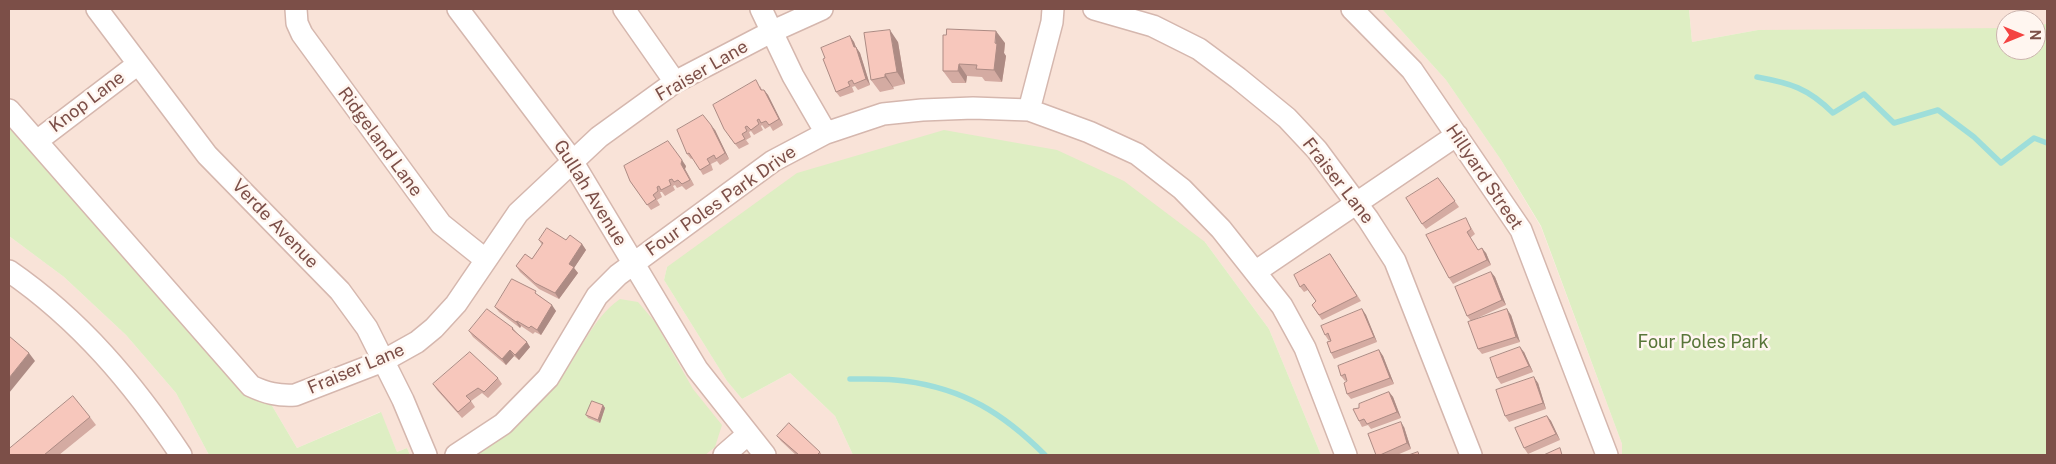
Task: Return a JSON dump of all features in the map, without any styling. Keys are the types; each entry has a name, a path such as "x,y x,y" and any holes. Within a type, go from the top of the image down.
{"street":[{"name":"Verde Avenue","path":"97,9 207,155 340,291 366,328 403,400 426,455"},
{"name":"Ridgeland Lane","path":"296,9 297,24 302,34 441,224 486,260"},
{"name":"Gullah Avenue","path":"458,9 572,161 697,369 747,434 766,455"},
{"path":"624,9 675,82"},
{"path":"761,9 771,32 826,133"},
{"name":"Fraiser Lane","path":"9,110 251,386 280,396 295,395 383,361 417,342 434,328 456,304 518,213 599,137 675,82 771,32 822,9"},
{"path":"1029,110 1052,22 1053,9"},
{"name":"Fraiser Lane","path":"1094,9 1153,26 1199,49 1287,118 1317,150 1357,203 1395,261 1471,455"},
{"name":"Hillyard Street","path":"1352,9 1412,70 1521,230 1607,455"},
{"name":"Knop Lane","path":"36,141 138,64"},
{"name":"Four Poles Park Drive","path":"456,455 504,424 548,378 597,296 633,262 773,161 826,133 893,113 973,108 1029,110 1089,132 1137,154 1182,189 1221,229 1282,306 1305,348 1346,455"},
{"path":"1255,272 1457,135"},
{"path":"9,271 60,309 93,341 152,412 181,455"},
{"path":"724,455 747,434"}],"shaded area":[{"path":"9,9 1382,9 1446,80 1501,160 1541,227 1622,444 1622,455 1321,455 1269,329 1205,242 667,267 664,280 727,381 742,399 790,373 835,416 853,455 410,455 407,448 397,452 380,412 297,448 271,404 9,118"},
{"path":"1689,9 2047,9 2046,24 2046,10 1996,10 1996,29 1991,30 1758,30 1692,42"},
{"path":"9,236 64,277 126,335 176,393 209,455 9,455"}],"green space":[{"name":"Four Poles Park","path":"1382,9 1689,9 1692,42 1758,30 1996,28 1996,60 2046,60 2047,24 2047,455 1622,455 1622,444 1541,226 1501,160 1446,80"},
{"path":"9,118 271,404 297,448 381,412 397,452 407,448 410,455 209,455 176,393 126,335 64,277 9,236"},
{"path":"944,130 1057,150 1124,181 1205,242 1269,329 1321,455 853,455 835,416 790,373 742,399 727,381 664,280 667,267 797,173"},
{"path":"620,299 638,302 655,322 693,389 722,425 715,447 705,455 475,455 498,439 547,395 564,374 601,317"}],"building":[{"path":"947,29 996,31 995,43 997,44 994,70 976,69 977,65 959,64 958,71 943,71 943,35 946,35"},
{"path":"890,30 897,72 885,74 885,77 871,80 864,33"},
{"path":"850,36 854,47 856,47 866,79 854,84 852,80 848,82 850,86 836,92 823,59 825,58 821,48"},
{"path":"756,80 761,90 764,90 779,119 769,125 766,121 761,123 759,119 757,120 759,124 751,130 747,126 745,127 747,131 742,134 745,139 735,144 724,129 713,105"},
{"path":"703,115 711,125 725,153 716,159 714,155 707,159 710,164 700,170 689,153 687,154 677,130"},
{"path":"668,141 682,160 681,164 690,180 682,184 678,180 674,182 672,179 669,180 671,185 661,190 659,186 657,187 658,191 653,195 656,199 647,205 630,181 624,166"},
{"path":"1438,178 1455,201 1422,224 1406,198"},
{"path":"1466,218 1471,229 1467,232 1478,250 1482,248 1487,260 1449,278 1426,235"},
{"path":"547,228 566,240 570,235 582,244 569,264 574,267 555,293 535,283 516,266 525,254 532,259 543,243 539,240"},
{"path":"1330,254 1357,296 1319,315 1312,305 1316,301 1304,284 1300,287 1294,275"},
{"path":"1491,272 1502,300 1467,316 1455,287"},
{"path":"512,279 536,291 535,293 552,305 537,330 531,326 529,328 516,322 495,307"},
{"path":"487,309 513,328 527,342 515,355 510,350 502,359 469,331"},
{"path":"1362,309 1374,337 1331,353 1327,342 1331,341 1328,333 1325,335 1321,326"},
{"path":"1507,309 1516,337 1478,349 1468,322"},
{"path":"9,336 29,353 9,378"},
{"path":"1520,347 1529,366 1497,378 1490,358"},
{"path":"1379,350 1390,378 1347,394 1344,383 1347,381 1345,374 1341,376 1338,366"},
{"path":"470,352 498,378 484,392 478,388 466,396 471,401 458,412 433,384"},
{"path":"1534,377 1543,403 1505,416 1496,390"},
{"path":"1389,392 1397,412 1367,424 1364,419 1359,421 1353,409 1359,408 1359,404"},
{"path":"73,396 90,417 44,455 9,455 9,449"},
{"path":"592,401 603,405 598,420 586,415"},
{"path":"1547,416 1556,434 1524,448 1515,428"},
{"path":"1401,422 1407,443 1376,455 1368,434"},
{"path":"789,423 820,452 817,455 799,455 777,436"},
{"path":"1560,448 1562,455 1544,455"}],"waterway":[{"path":"1757,77 1789,84 1807,92 1833,113 1864,94 1894,123 1938,110 1974,137 2001,163 2034,138 2047,143"},
{"path":"850,379 905,381 946,390 964,397 998,415 1045,455"}]}
